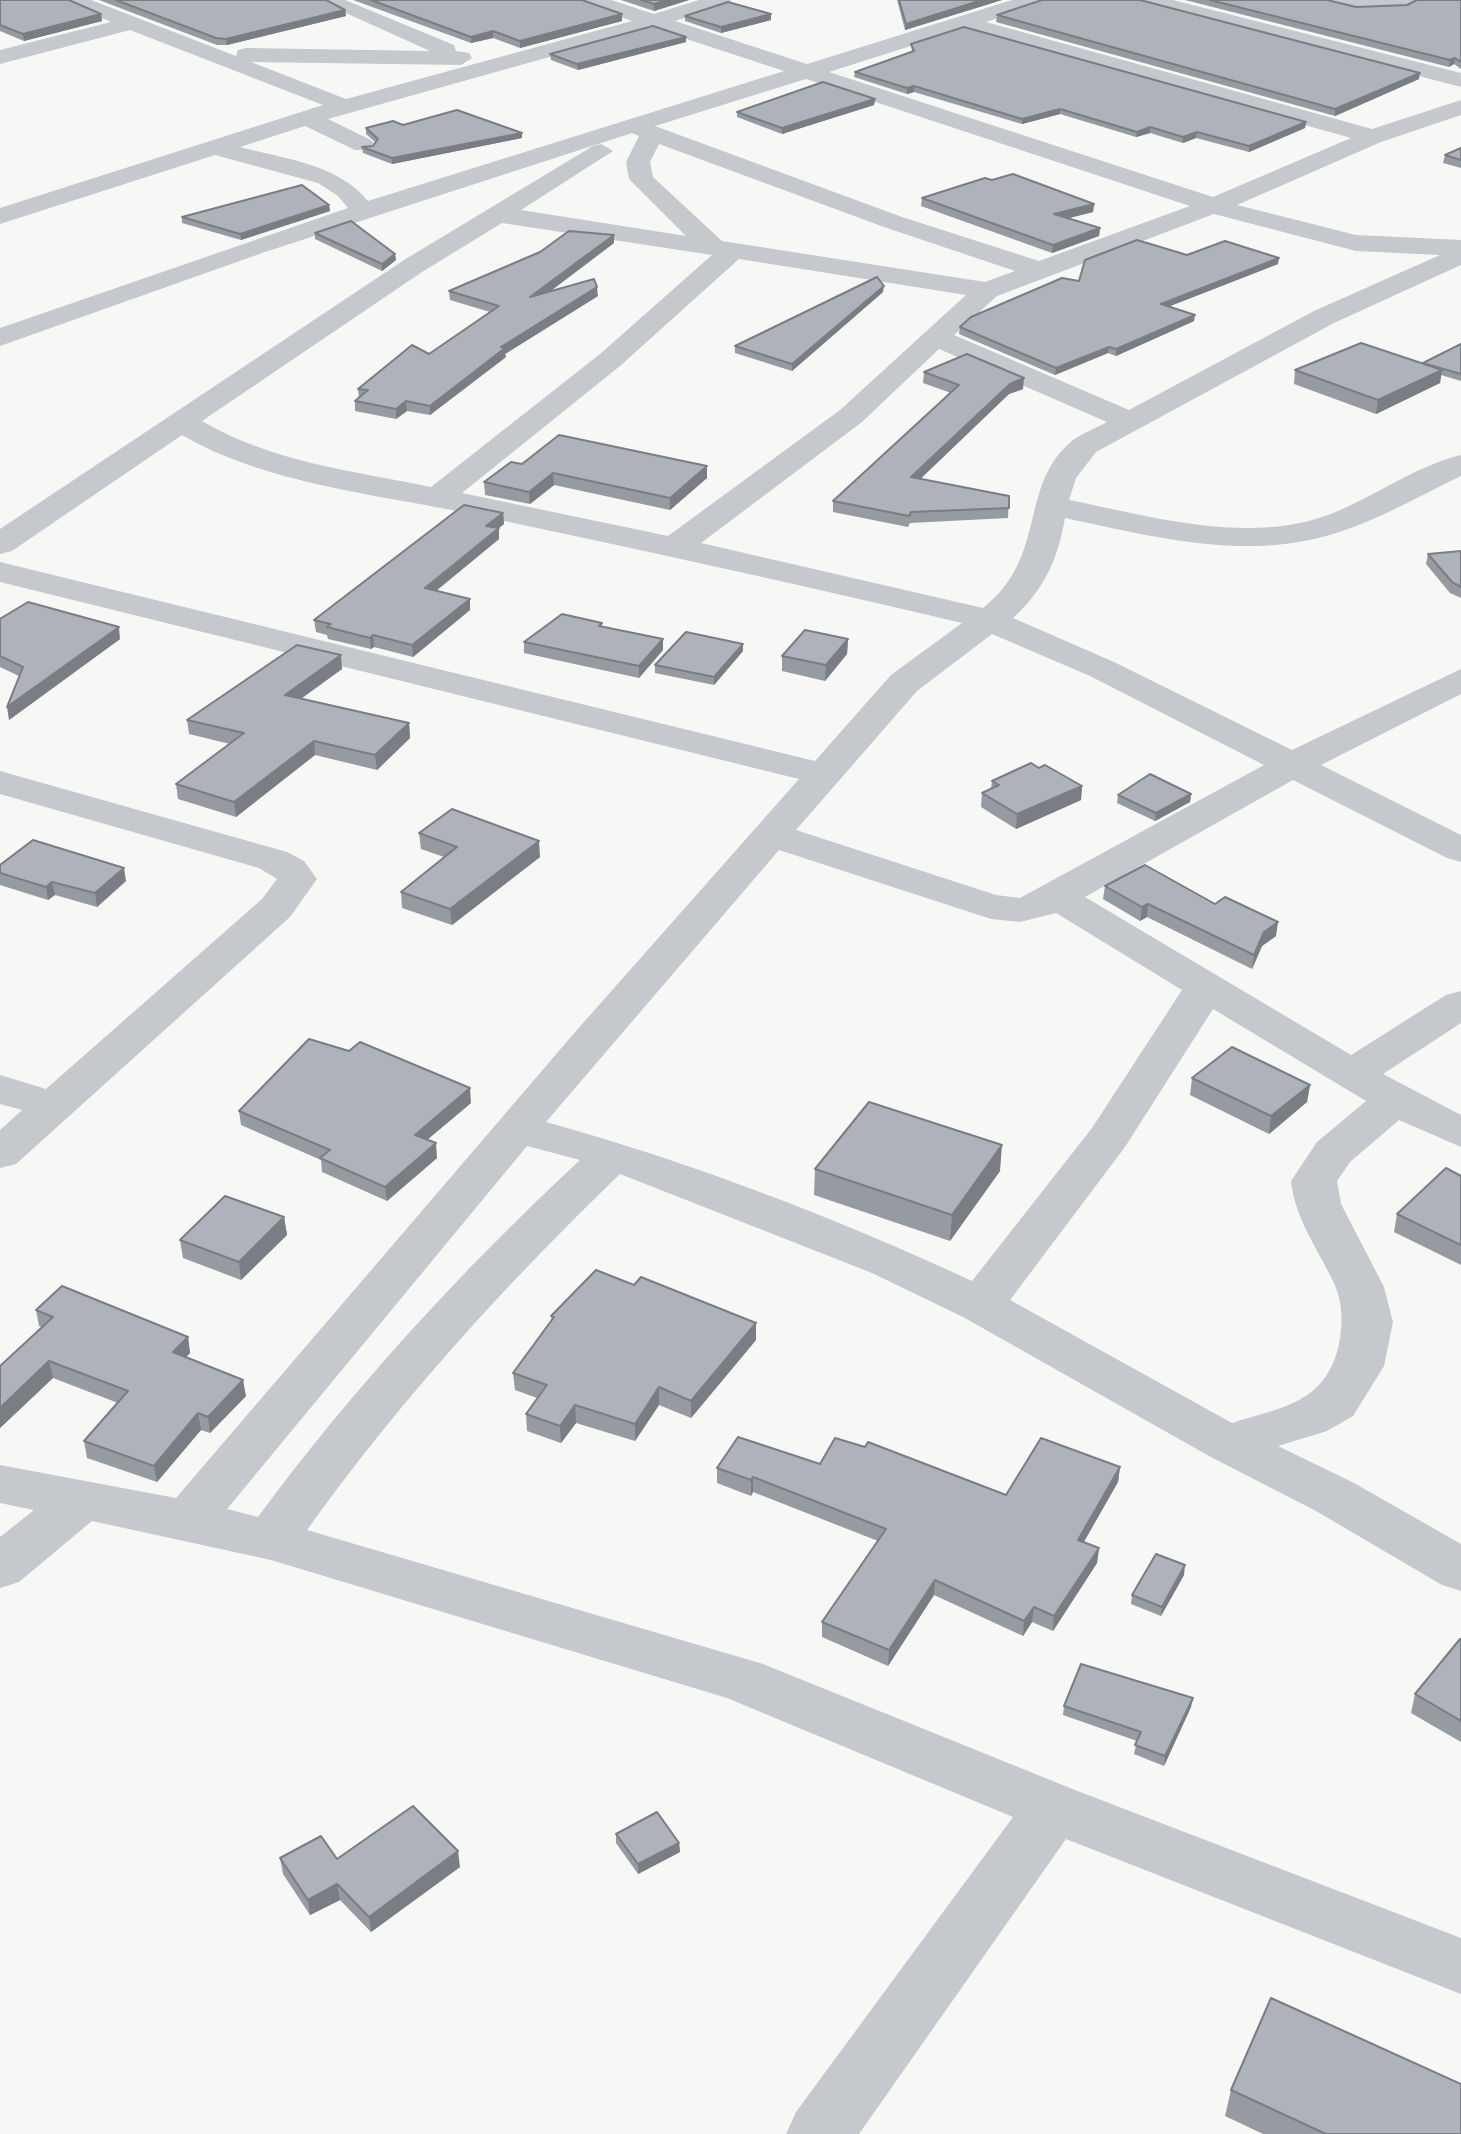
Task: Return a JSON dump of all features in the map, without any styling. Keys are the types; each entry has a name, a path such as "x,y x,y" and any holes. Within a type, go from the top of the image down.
{"street":[{"path":"72,0 345,106"},
{"path":"327,0 479,62"},
{"path":"590,0 814,72 1060,158 1213,206 1339,278 1461,255"},
{"path":"0,216 479,62 653,20 721,0"},
{"path":"1,336 364,212 647,127 1033,0"},
{"path":"1148,0 1461,80"},
{"path":"1331,0 1379,5 1415,0"},
{"path":"1253,25 1281,15"},
{"path":"250,56 345,37 367,17"},
{"path":"963,22 1373,137"},
{"path":"0,57 129,24"},
{"path":"212,54 479,62"},
{"path":"672,549 851,416 987,290 1036,269 1213,206 1373,137 1461,107"},
{"path":"307,118 363,145"},
{"path":"647,127 638,162 641,179 723,247"},
{"path":"0,544 180,421 495,214 647,127 1036,269"},
{"path":"215,148 334,180 364,212"},
{"path":"1021,170 1060,158"},
{"path":"495,214 987,290"},
{"path":"434,500 610,360 723,247"},
{"path":"188,1520 591,1040 823,774 929,659 1013,600 1030,580 1042,554 1057,480 1069,461 1085,446 1129,421 1339,278 1461,248"},
{"path":"937,338 1129,421"},
{"path":"180,421 212,440 275,464 434,500 779,569 987,619 1074,656 1461,850"},
{"path":"1051,506 1201,531 1280,534 1315,529 1461,464"},
{"path":"0,572 823,774"},
{"path":"772,835 991,907 1020,910 1057,897 1290,766 1461,680"},
{"path":"0,782 273,860 290,869 297,879 276,908 210,969 51,1105 0,1154"},
{"path":"1057,897 1395,1100 1461,1133"},
{"path":"980,1305 1109,1137 1207,985"},
{"path":"1352,1074 1461,1004"},
{"path":"0,1089 51,1105"},
{"path":"1227,1443 1309,1418 1335,1403 1359,1366 1368,1322 1360,1287 1317,1204 1314,1181 1333,1152 1395,1100"},
{"path":"519,1129 613,1155 889,1262 980,1305 1227,1443 1335,1497 1461,1570"},
{"path":"271,1540 346,1436 438,1327 613,1155"},
{"path":"0,1484 188,1520 271,1540 743,1680 1054,1808 1461,1966"},
{"path":"0,1567 82,1500"},
{"path":"820,2134 1054,1808"}],"building":[{"path":"0,0 69,0 101,14 23,34 0,25"},
{"path":"116,0 326,0 345,10 226,39"},
{"path":"371,0 582,0 622,14 520,41 493,31 471,37"},
{"path":"641,0 667,0 654,4"},
{"path":"899,0 982,0 906,24"},
{"path":"1042,0 1140,0 1420,73 1335,109 997,15"},
{"path":"1210,0 1327,0 1356,7 1407,5 1417,0 1461,0 1461,62 1455,58 1450,60"},
{"path":"728,2 771,14 721,27 685,16"},
{"path":"653,26 686,37 577,64 550,54"},
{"path":"964,27 1306,122 1249,146 1197,132 1183,137 1150,127 1137,132 1060,109 1022,119 914,86 907,88 855,72 914,51 911,44"},
{"path":"823,82 875,99 782,128 737,112"},
{"path":"457,110 522,133 392,158 362,147 373,146 378,139 366,128 393,121 403,125"},
{"path":"1461,148 1461,160 1445,155"},
{"path":"1013,174 1094,204 1054,214 1100,228 1053,245 922,198 985,178 992,180"},
{"path":"302,185 329,205 240,234 182,217"},
{"path":"351,221 395,254 382,264 315,233"},
{"path":"569,231 614,235 530,297 594,279 597,287 501,347 505,348 430,406 406,401 396,409 355,401 368,390 358,389 412,345 429,354 499,306 449,291 540,252"},
{"path":"1137,240 1187,255 1225,241 1279,258 1161,304 1195,315 1116,349 1109,347 1056,368 960,327 971,317 1062,278 1079,281 1085,260"},
{"path":"877,277 884,286 792,364 735,346"},
{"path":"1361,343 1442,370 1378,400 1295,370"},
{"path":"1461,344 1461,374 1423,363"},
{"path":"967,354 1024,378 1010,384 911,477 1009,496 1009,508 911,512 909,516 833,501 959,385 924,372"},
{"path":"559,435 707,466 670,498 553,473 529,492 484,482 511,462 522,464"},
{"path":"464,505 503,513 486,526 499,528 425,588 470,599 412,645 373,635 370,638 327,627 331,624 314,620"},
{"path":"1461,551 1461,587 1452,582 1428,554"},
{"path":"28,602 119,627 7,707 23,667 0,656 0,619"},
{"path":"562,614 602,623 599,626 663,639 639,666 524,642"},
{"path":"805,630 848,639 826,665 782,656"},
{"path":"686,632 743,644 714,677 655,665"},
{"path":"297,645 341,655 285,695 409,723 375,755 314,741 234,802 176,784 244,733 187,720"},
{"path":"1031,763 1039,768 1045,765 1082,786 1017,814 982,793 999,785 992,781"},
{"path":"1150,774 1191,794 1156,813 1118,795"},
{"path":"452,809 539,841 450,909 401,892 457,847 419,833"},
{"path":"33,840 124,868 95,893 52,882 46,887 0,873 0,865"},
{"path":"1145,865 1215,904 1225,897 1278,922 1264,932 1254,955 1148,904 1142,907 1105,886"},
{"path":"309,1039 349,1051 360,1042 470,1088 415,1135 436,1143 385,1187 320,1158 330,1150 239,1111"},
{"path":"1232,1047 1310,1085 1271,1116 1192,1078"},
{"path":"869,1102 1002,1145 952,1215 815,1169"},
{"path":"1446,1168 1461,1176 1461,1245 1397,1214"},
{"path":"225,1196 284,1217 239,1262 180,1240"},
{"path":"596,1270 634,1285 641,1277 756,1323 691,1401 659,1387 635,1424 575,1405 560,1426 526,1414 547,1385 513,1373 554,1317 551,1316"},
{"path":"62,1286 188,1337 173,1352 243,1380 208,1417 198,1413 154,1466 84,1441 128,1391 49,1361 0,1408 0,1366 53,1317 36,1310"},
{"path":"738,1437 820,1464 835,1438 865,1447 868,1442 1006,1495 1041,1438 1120,1467 1078,1540 1099,1548 1054,1616 1034,1607 1024,1621 935,1580 889,1650 822,1622 886,1529 753,1477 751,1480 717,1468"},
{"path":"1156,1554 1185,1565 1162,1607 1132,1595"},
{"path":"1461,1639 1461,1721 1415,1694"},
{"path":"1081,1664 1193,1698 1165,1756 1135,1745 1141,1732 1064,1706"},
{"path":"413,1806 458,1851 369,1917 337,1884 308,1900 280,1858 321,1836 337,1859"},
{"path":"657,1812 679,1843 638,1864 616,1834"},
{"path":"1271,1998 1461,2084 1461,2134 1326,2134 1231,2090"}]}
